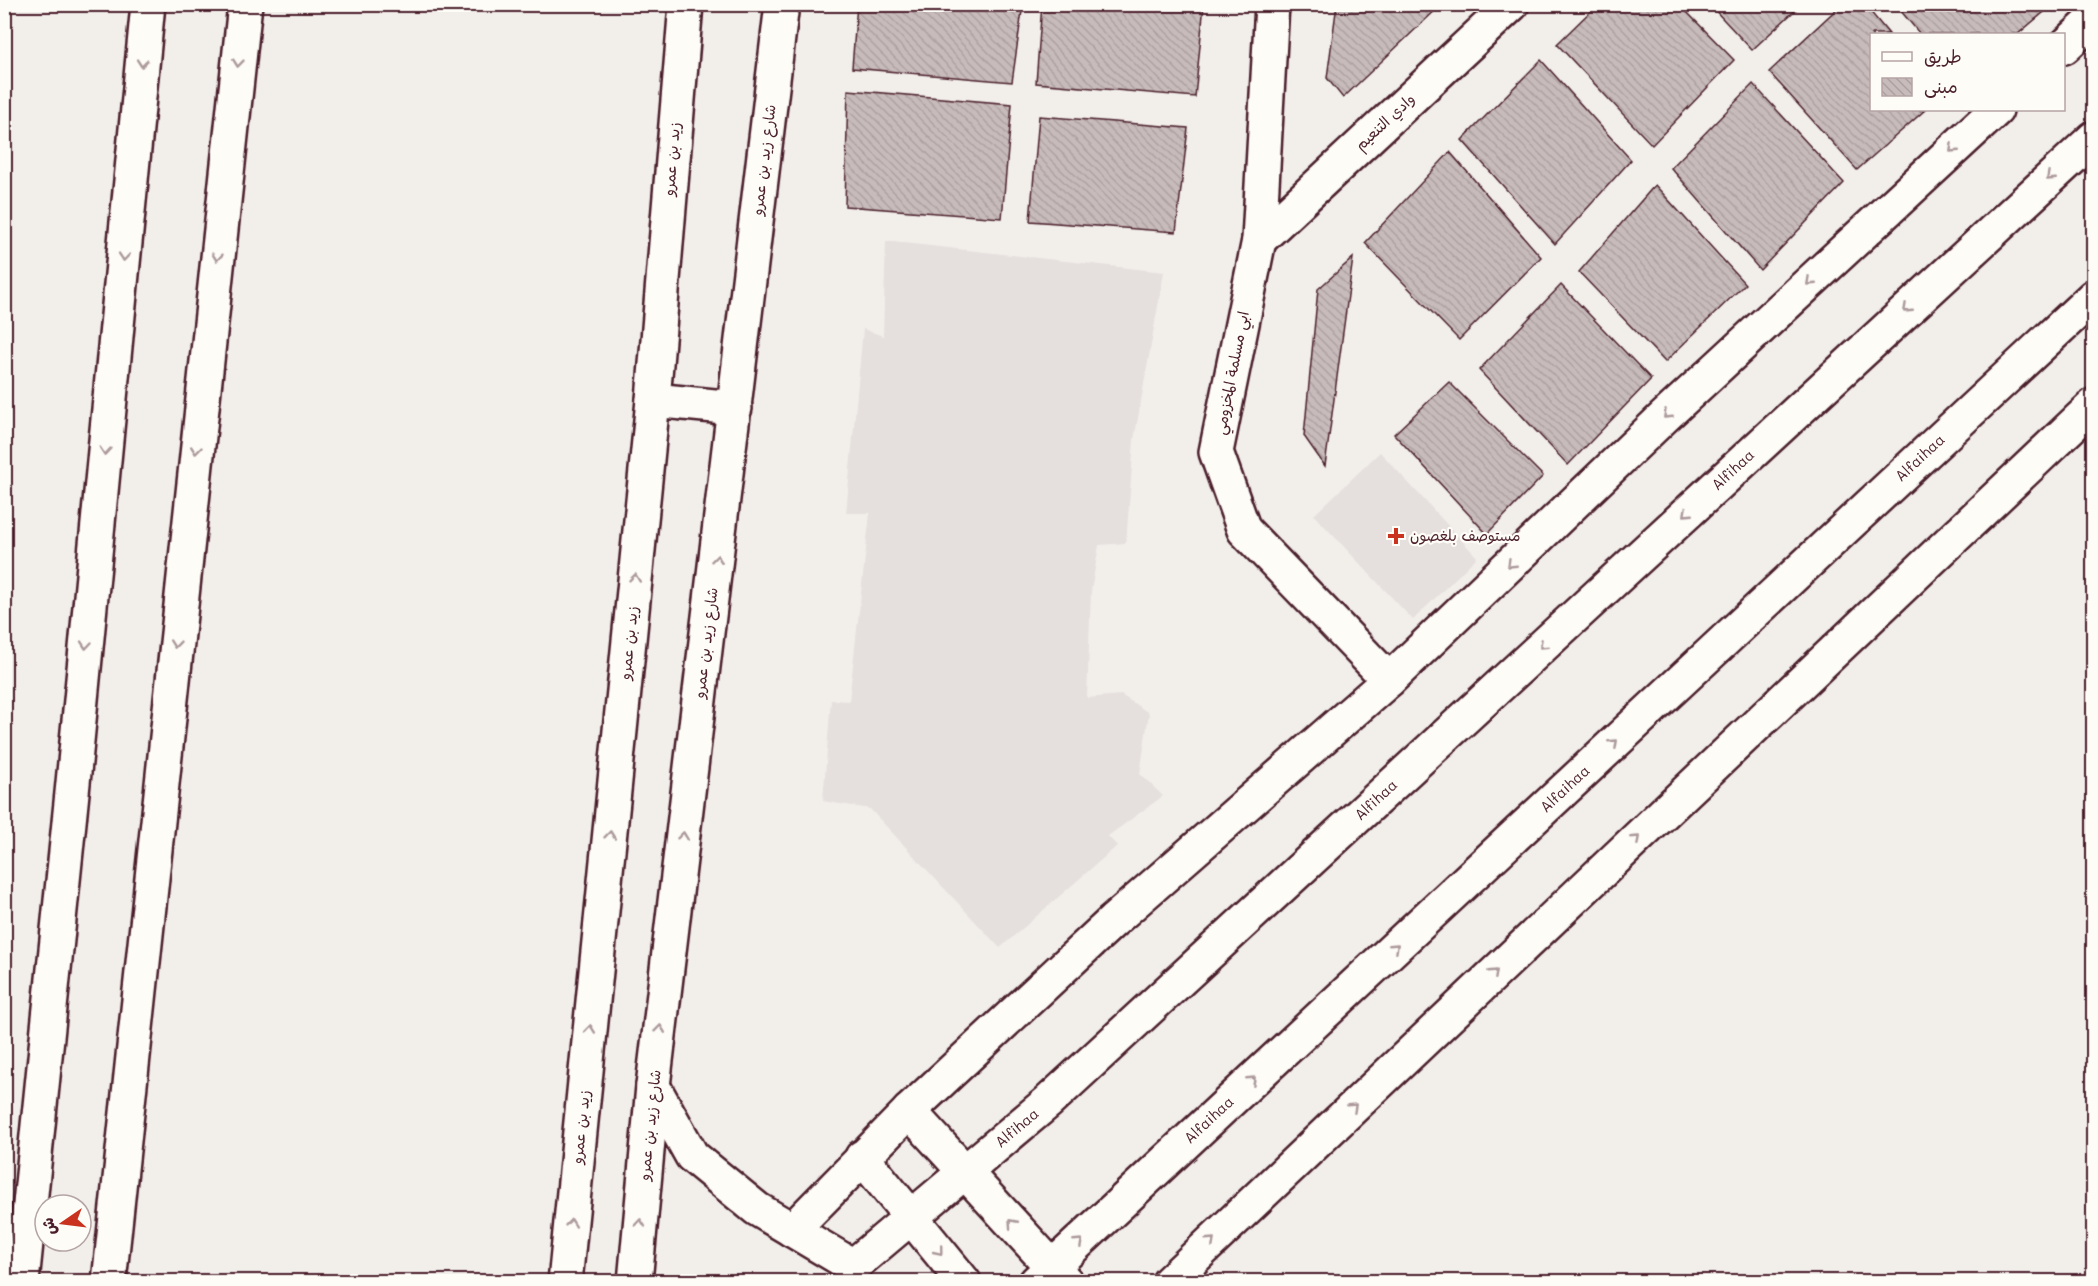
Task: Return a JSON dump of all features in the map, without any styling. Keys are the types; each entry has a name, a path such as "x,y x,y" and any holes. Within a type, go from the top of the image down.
{"street":[{"path":"22,1281 75,771 148,4"},
{"path":"109,1281 244,4"},
{"path":"672,4 673,149"},
{"name":"زيد بن عمرو","path":"565,1281 653,400 686,4"},
{"name":"شارع زيد بن عمرو","path":"634,1281 653,1086 782,4"},
{"name":"ابي مسلمة المخزومي","path":"1272,4 1258,240 1216,452 1244,530 1389,680"},
{"name":"وادي التنعيم","path":"1258,240 1512,4"},
{"path":"2065,46 2094,19"},
{"path":"792,1230 909,1111 1113,921 1389,680 1664,417 1995,111"},
{"name":"Alfihaa","path":"653,1086 692,1156 758,1209 861,1274 912,1218 1057,1094 2094,138"},
{"name":"Alfaihaa","path":"1052,1276 2094,296"},
{"path":"653,400 735,408"},
{"path":"1169,1281 2094,405"},
{"path":"909,1111 965,1171 1052,1276"},
{"path":"862,1158 964,1281"}],"shaded area":[{"path":"886,241 1164,272 1134,440 1126,543 1099,545 1091,591 1087,698 1121,695 1149,713 1140,774 1163,796 1108,836 1117,846 1000,948 870,809 823,801 831,700 849,701 870,513 846,513 863,329 883,336"},
{"name":"مستوصف بلغصون","path":"1380,452 1477,557 1413,620 1314,515"}],"building":[{"path":"857,4 1023,4 1012,82 852,68"},
{"path":"1042,4 1204,4 1195,97 1036,83"},
{"path":"1337,4 1442,4 1343,98 1327,78"},
{"path":"1598,4 1679,4 1734,60 1652,145 1557,44"},
{"path":"1709,4 1802,4 1752,50"},
{"path":"1842,4 1864,4 1888,33 1870,33 1870,111 1924,111 1857,170 1769,72"},
{"path":"1895,4 2048,4 2050,7 2019,33 1919,33"},
{"path":"1541,60 1631,160 1555,244 1462,140"},
{"path":"1753,84 1844,183 1760,270 1671,168"},
{"path":"848,90 1012,104 1002,218 845,206"},
{"path":"1039,116 1188,128 1176,232 1030,221"},
{"path":"1450,152 1541,257 1459,340 1365,243"},
{"path":"1655,185 1745,284 1665,362 1579,272"},
{"path":"1353,258 1325,466 1304,436 1318,289"},
{"path":"1561,285 1651,379 1568,465 1479,370"},
{"path":"1449,382 1543,476 1487,534 1394,434"}],"place":[{"name":"مستوصف بلغصون","path":"1396,536"}]}
